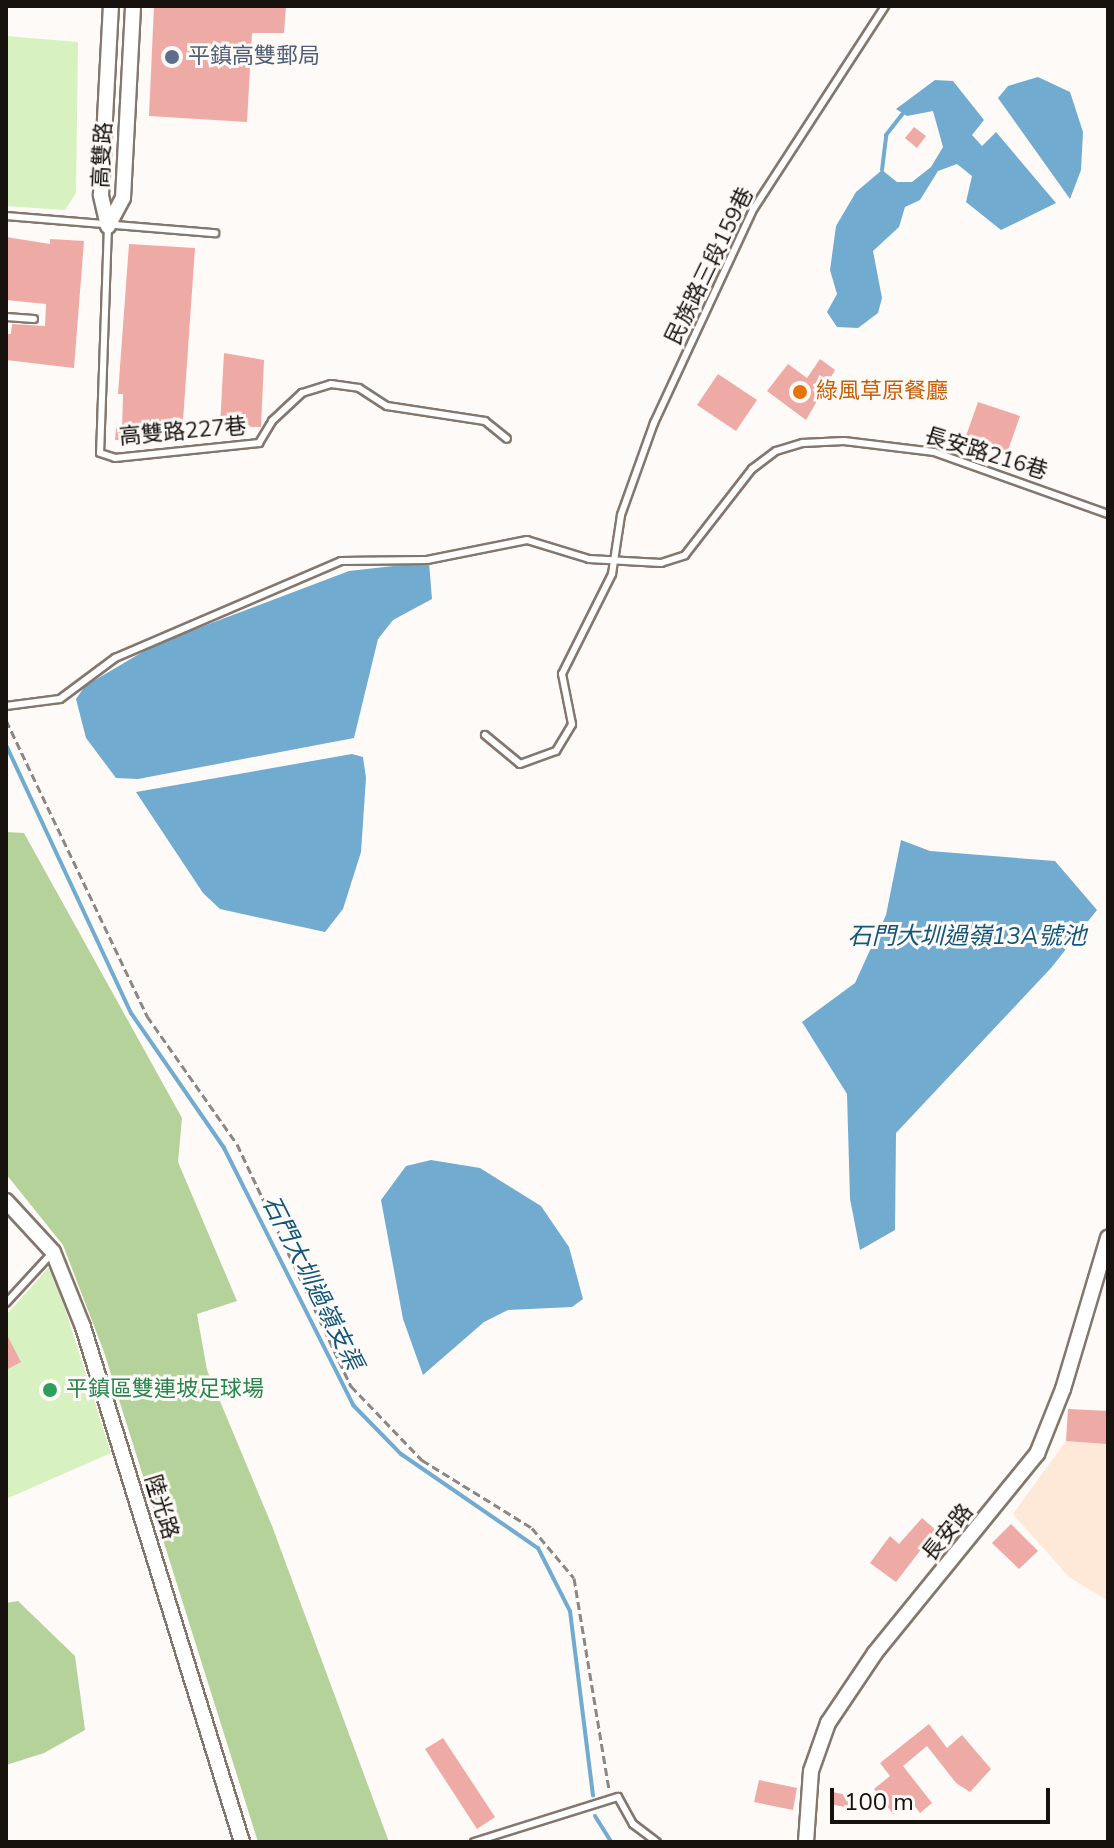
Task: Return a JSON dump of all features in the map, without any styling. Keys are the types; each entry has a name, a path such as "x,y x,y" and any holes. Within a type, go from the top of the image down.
{"street":[{"name":"高雙路","path":"108,226 101,195 111,6"},
{"name":"高雙路","path":"108,226 123,198 133,6"},
{"name":"陸光路","path":"6,1201 53,1252 83,1327 242,1842"},
{"name":"長安路","path":"806,1842 811,1771 828,1723 875,1653 1037,1454 1063,1389 1108,1238"}],"lane":[{"name":"民族路三段159巷","path":"485,735 520,764 556,751 572,724 562,674 613,562 621,515 654,423 754,208 885,6"},
{"path":"6,216 215,233"},
{"name":"高雙路227巷","path":"108,226 100,453 115,458 259,443 272,421 302,393 331,384 359,388 387,406 485,421 507,439"},
{"path":"6,317 34,319"},
{"name":"長安路216巷","path":"6,706 60,699 127,652 341,561 427,560 527,540 613,562 661,563 685,555 752,469 776,451 803,443 844,441 934,452 1108,514"},
{"path":"6,1303 53,1252"},
{"path":"474,1842 618,1797 633,1824 657,1842"}],"path":[{"path":"6,720 147,1016 237,1144 351,1386 422,1460 532,1528 574,1578 611,1799"}],"shaded area":[{"path":"1108,1426 1108,1601 1069,1577 1013,1514 1066,1441 1106,1443"}],"green space":[{"path":"6,36 78,42 76,193 65,210 6,206"},
{"path":"6,832 24,833 182,1118 178,1162 237,1301 197,1314 207,1370 272,1526 389,1842 258,1842 104,1352 63,1245 6,1174"},
{"name":"平鎮區雙連坡足球場","path":"51,1265 111,1453 6,1499 6,1315"},
{"path":"18,1601 75,1656 85,1730 44,1753 6,1765 6,1603"}],"water":[{"path":"1038,77 1070,92 1083,132 1081,170 1070,199 998,98 1008,86"},
{"path":"935,80 953,81 984,120 972,135 982,146 996,132 1056,203 1001,230 966,202 972,176 957,164 938,171 920,200 905,207 899,227 873,251 882,298 878,313 858,328 837,327 827,312 837,294 830,270 836,226 856,192 882,170 897,182 912,182 931,167 943,147 933,111 907,116 896,109"},
{"path":"429,562 432,599 393,620 378,639 354,738 138,779 116,778 86,738 76,699 85,686 156,644 349,571"},
{"path":"352,754 363,757 366,778 361,852 343,909 325,932 220,909 203,893 136,792"},
{"name":"石門大圳過嶺13A號池","path":"901,840 930,851 1055,861 1097,910 1051,968 896,1133 895,1230 860,1250 850,1199 847,1094 802,1022 855,983 886,915"},
{"path":"431,1160 480,1168 541,1206 569,1247 583,1299 572,1307 508,1310 484,1322 423,1375 403,1319 381,1200 406,1166"}],"building":[{"path":"154,6 286,6 284,33 252,33 247,122 149,116"},
{"path":"914,127 926,136 917,148 905,138"},
{"path":"6,237 50,244 50,239 84,241 74,368 6,360 6,334 11,334 12,324 45,326 46,304 6,300"},
{"path":"129,244 195,248 183,421 163,420 156,442 115,440 116,428 122,429 123,394 118,394"},
{"path":"224,353 264,360 261,427 220,426"},
{"path":"820,359 835,370 806,420 767,391 788,364 807,378"},
{"path":"718,374 757,400 736,431 697,405"},
{"path":"978,402 1020,416 1007,453 965,439"},
{"path":"6,1333 21,1362 6,1370"},
{"path":"1068,1409 1108,1411 1107,1444 1066,1441"},
{"path":"922,1518 936,1530 896,1582 870,1563 890,1536 899,1544"},
{"path":"1011,1524 1038,1551 1019,1569 992,1543"},
{"path":"929,1724 947,1748 962,1735 991,1769 970,1792 956,1783 927,1746 903,1766 932,1803 920,1813 911,1801 893,1814 874,1789 890,1776 880,1763"},
{"path":"443,1738 495,1817 477,1829 425,1749"},
{"path":"759,1780 797,1788 793,1810 754,1802"},
{"path":"833,1792 855,1797 853,1809 831,1804"}],"waterway":[{"path":"882,170 886,135 903,113"},
{"name":"石門大圳過嶺支渠","path":"6,745 131,1013 224,1148 353,1405 401,1454 538,1548 570,1611 593,1796"},
{"name":"石門大圳過嶺支渠","path":"595,1816 611,1842"}],"place":[{"name":"平鎮高雙郵局","path":"172,57"},
{"name":"綠風草原餐廳","path":"800,392"},
{"name":"平鎮區雙連坡足球場","path":"50,1390"}]}
